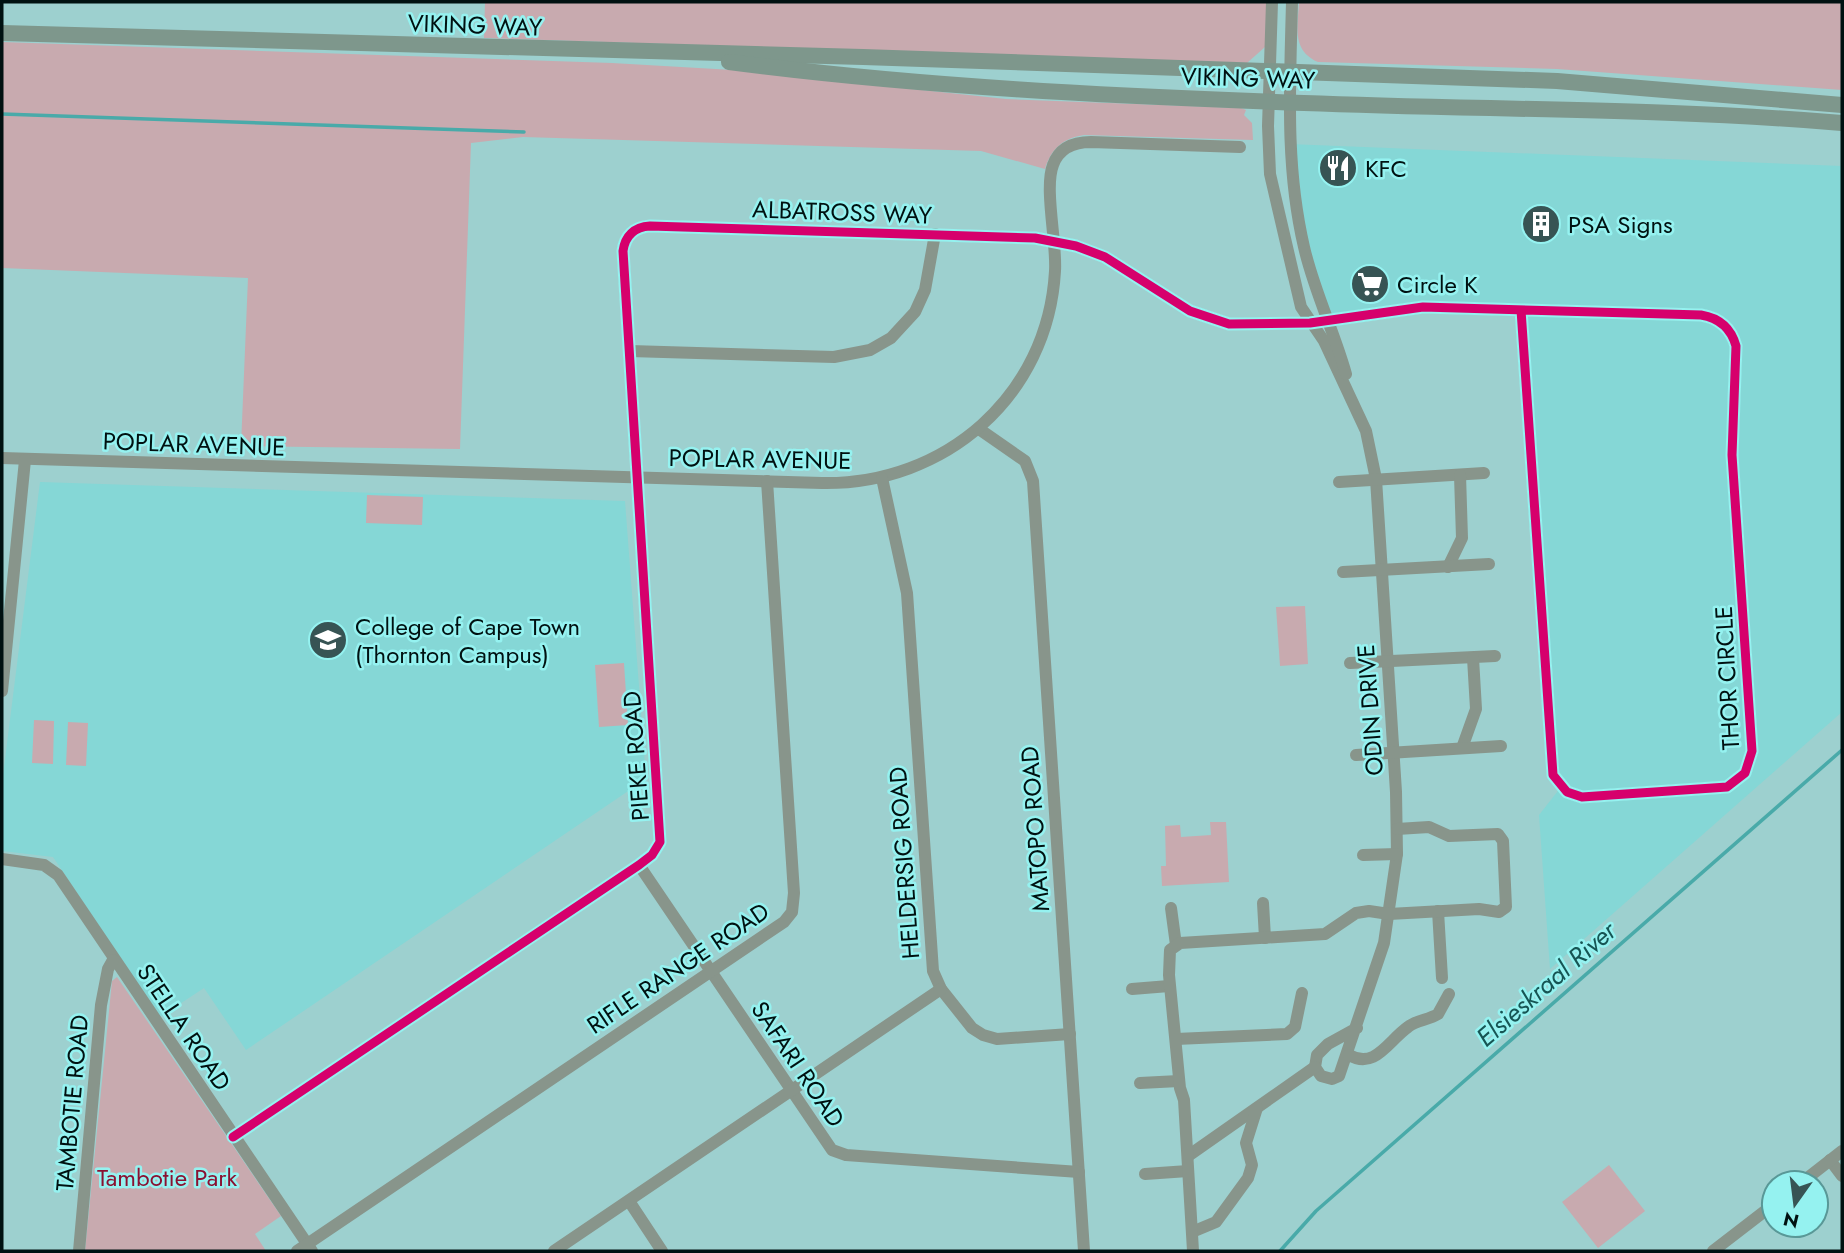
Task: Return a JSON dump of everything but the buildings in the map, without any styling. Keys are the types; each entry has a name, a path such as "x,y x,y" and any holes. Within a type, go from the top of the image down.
{"main road":[{"name":"VIKING WAY","path":"2,33 1557,81 1842,105"},
{"name":"VIKING WAY","path":"653,53 854,78 1072,93 1268,102 1722,113 1842,123"}],"street":[{"name":"ODIN DRIVE","path":"1272,2 1268,102 1270,174 1301,307 1348,388 1369,441 1376,479 1394,752 1397,854 1389,914 1376,971 1342,1073 1335,1078 1325,1078 1315,1067"},
{"name":"ODIN DRIVE","path":"1292,2 1289,102 1294,195 1306,257 1336,335 1348,388"},
{"name":"POPLAR AVENUE","path":"2,458 838,483 882,478 933,460 978,429 1019,384 1038,348 1052,300 1056,241 1051,171 1059,155 1070,146 1091,142 1240,147"},
{"name":"ALBATROSS WAY","path":"630,234 650,226 935,234 1056,241"},
{"name":"PIEKE ROAD","path":"233,1137 639,865 656,850 661,834 624,251 630,234"},
{"path":"630,351 834,358 870,350 891,338 915,312 925,290 935,234"},
{"path":"1056,241 1105,257 1174,302 1208,318 1247,325 1311,323"},
{"name":"THOR CIRCLE","path":"1311,323 1423,307 1701,315 1722,323 1734,339 1736,353 1732,455 1752,751 1745,773 1727,787 1582,797 1567,792 1553,775 1521,310"},
{"name":"MATOPO ROAD","path":"978,429 1021,457 1032,475 1084,1251"},
{"path":"2,691 26,460"},
{"path":"1339,482 1484,473"},
{"path":"1448,567 1462,538 1460,475"},
{"name":"HELDERSIG ROAD","path":"554,1251 941,989 933,971 907,593 882,478"},
{"name":"RIFLE RANGE ROAD","path":"305,1249 784,922 793,907 767,481"},
{"path":"1343,572 1489,564"},
{"path":"1350,663 1495,656"},
{"path":"1462,748 1476,709 1473,658"},
{"path":"1356,755 1501,746"},
{"path":"1176,944 1325,934 1356,913 1369,911 1389,914 1503,911 1507,902 1502,837 1493,833 1449,836 1429,827 1397,830"},
{"path":"1363,855 1397,854"},
{"name":"STELLA ROAD","path":"2,859 44,864 54,871 305,1249"},
{"name":"SAFARI ROAD","path":"639,865 829,1146 841,1154 1079,1171"},
{"path":"1263,903 1265,938"},
{"path":"1171,908 1176,944 1169,954 1169,986 1179,1081 1184,1100 1193,1251"},
{"path":"1438,911 1442,978"},
{"name":"TAMBOTIE ROAD","path":"79,1251 102,1005 108,969 113,960"},
{"path":"1132,989 1169,986"},
{"path":"941,989 972,1028 983,1035 997,1039 1070,1034"},
{"path":"1176,1040 1287,1034 1295,1027 1302,993"},
{"path":"1349,1055 1357,1060 1371,1059 1410,1025 1438,1014 1449,994"},
{"path":"1188,1156 1315,1067 1315,1060 1322,1050 1357,1028"},
{"path":"1140,1083 1179,1081"},
{"path":"1246,1143 1257,1108"},
{"path":"1192,1232 1216,1222 1248,1178 1252,1165 1246,1143 1232,1125"},
{"path":"1819,1169 1842,1151"},
{"path":"1830,1160 1842,1176"},
{"path":"1145,1174 1188,1171"},
{"path":"629,1201 662,1251"},
{"path":"1713,1251 1760,1215"}],"shaded area":[{"path":"1289,144 1842,166 1842,712 1550,969 1539,815 1561,787 1557,781 1521,310 1423,307 1329,321 1319,298"},
{"name":"College of Cape Town (Thornton Campus)","path":"40,482 625,501 646,779 246,1050 204,988 160,1017 53,857 2,851 2,783"}],"green space":[{"path":"485,2 1267,2 1265,47 1247,63 484,38"},
{"path":"1299,2 1842,2 1842,90 1557,69 1318,62 1309,57 1300,44 1297,28"},
{"path":"2,42 612,63 733,70 1006,99 1241,108 1246,110 1244,115 1252,123 1253,140 1084,135 1059,146 1045,169 981,151 523,137 471,143 460,449 241,446 248,278 2,268"},
{"path":"367,495 423,497 422,525 366,523"},
{"path":"1305,606 1308,664 1280,666 1276,607"},
{"path":"624,663 628,725 599,727 595,665"},
{"path":"34,720 54,721 53,764 32,763"},
{"path":"68,722 88,723 86,766 66,765"},
{"path":"1210,822 1226,822 1229,882 1162,886 1161,866 1166,866 1165,826 1180,825 1181,837 1211,835"},
{"name":"Tambotie Park","path":"117,977 281,1216 255,1234 266,1251 85,1251 112,981"},
{"path":"1609,1165 1645,1211 1598,1248 1562,1202"}],"waterway":[{"path":"2,114 524,132"},
{"name":"Elsieskraal River","path":"1280,1251 1316,1211 1842,750"}],"cycle path":[{"path":"233,1137 639,865 652,855 660,842 623,251 628,237 635,230 650,226 1035,238 1076,246 1105,257 1190,311 1229,324 1310,323 1423,307 1701,315 1713,319 1727,329 1736,346 1732,455 1752,751 1745,773 1727,787 1582,797 1567,792 1553,775 1521,310"}],"place":[{"name":"KFC","path":"1338,168"},
{"name":"PSA Signs","path":"1541,224"},
{"name":"Circle K","path":"1370,284"},
{"name":"College of Cape Town (Thornton Campus)","path":"328,640"}]}
